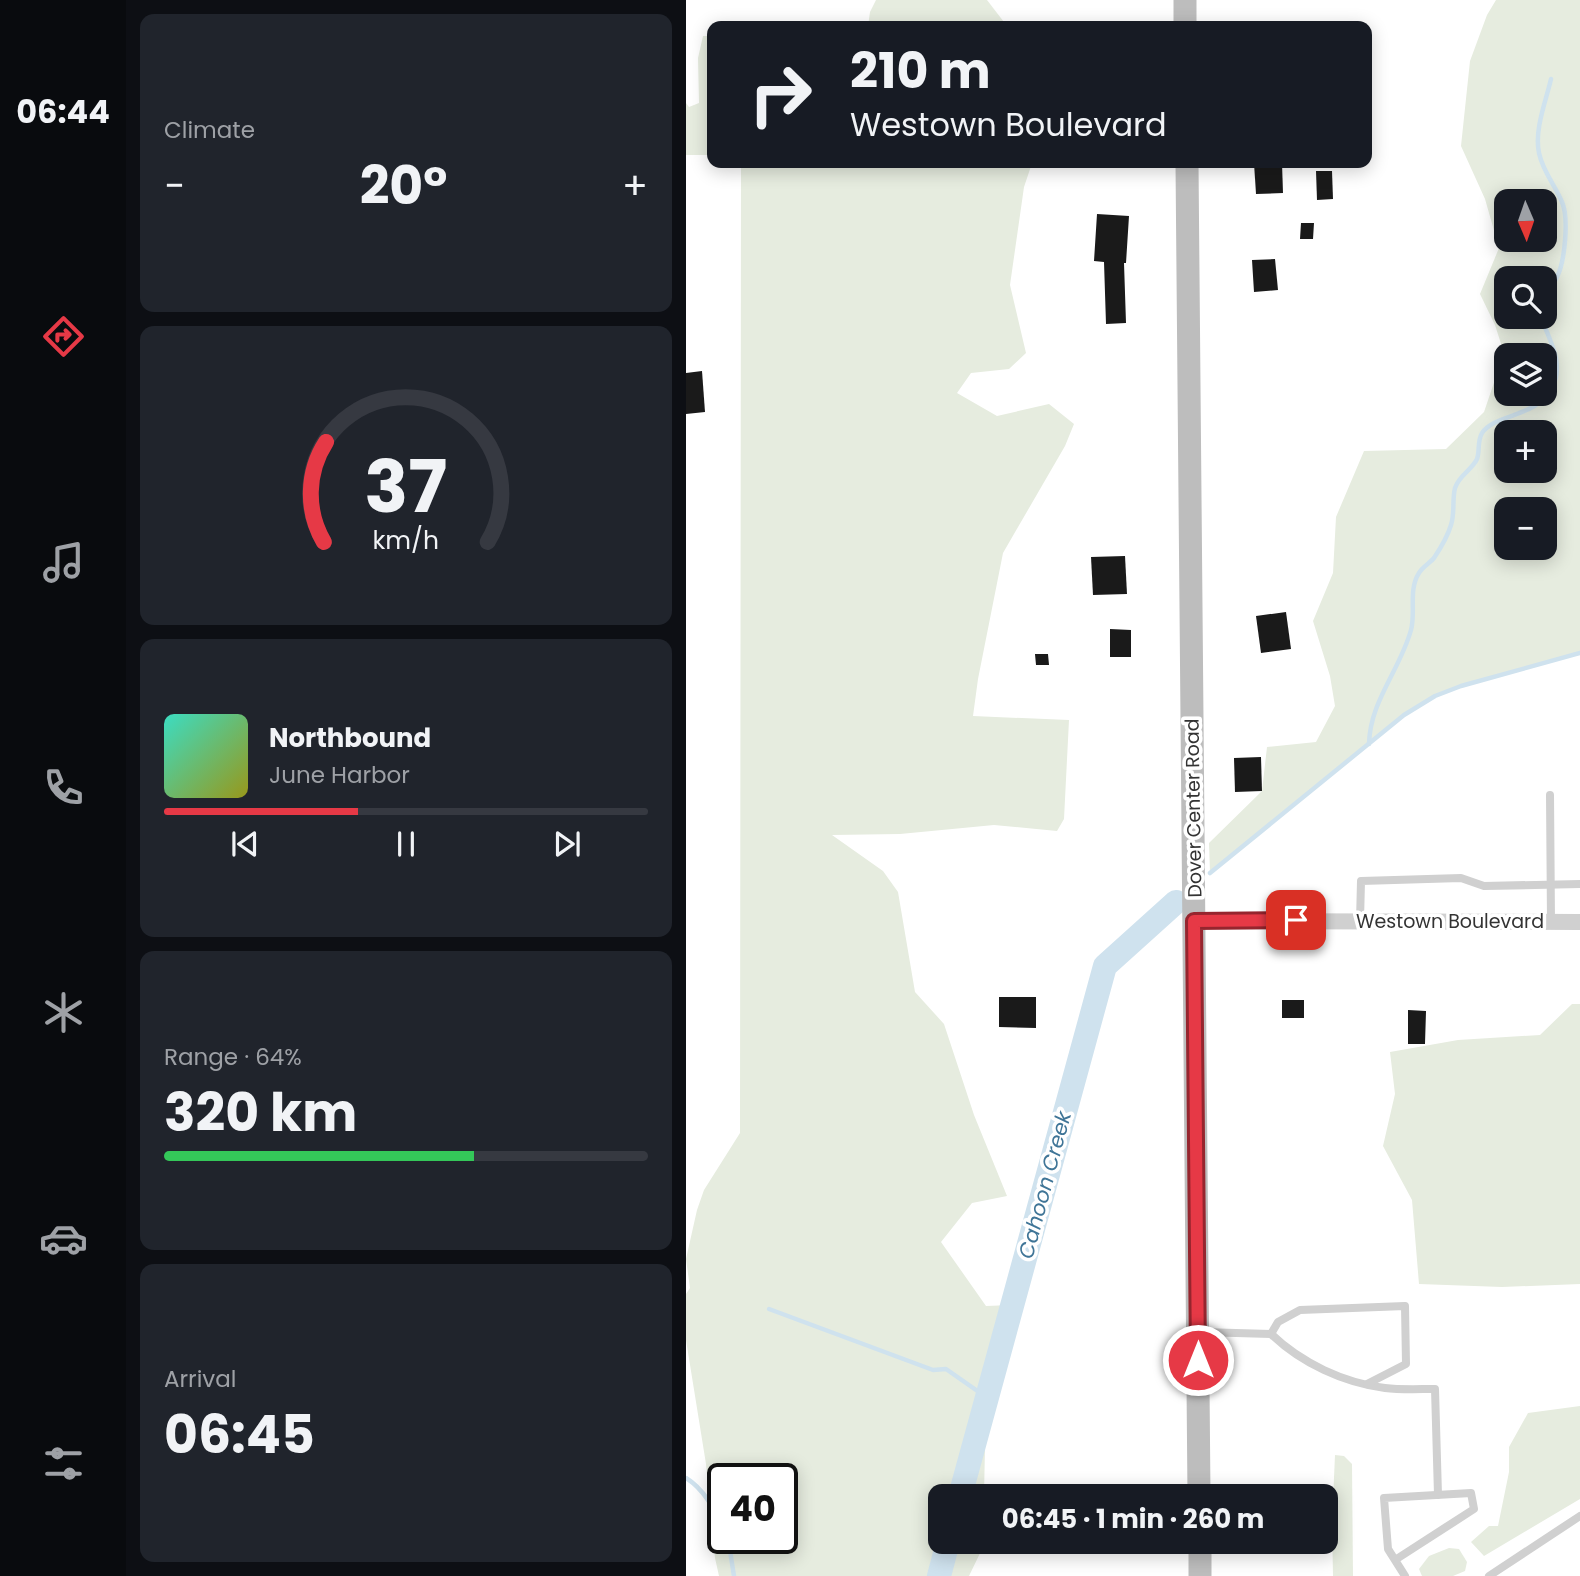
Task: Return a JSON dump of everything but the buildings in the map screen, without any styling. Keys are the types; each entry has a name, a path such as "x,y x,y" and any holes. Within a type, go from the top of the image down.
{"street":[{"path":"1185,0 1185,21"},
{"name":"Dover Center Road","path":"1186,168 1199,1484"},
{"name":"Westown Boulevard","path":"1194,921 1580,922"},
{"path":"1200,1554 1200,1576"}],"lane":[{"path":"1550,794 1551,922"},
{"path":"1360,921 1361,881 1461,878 1484,886 1580,884"},
{"path":"1271,1334 1278,1322 1300,1310 1405,1306 1406,1364 1367,1384"},
{"path":"1198,1332 1271,1334 1287,1349 1348,1381 1386,1388 1435,1389 1438,1494"},
{"path":"1395,1560 1474,1509 1471,1493 1384,1498 1388,1549 1405,1576"},
{"path":"1496,1574 1580,1516"}],"shaded area":[{"path":"876,0 987,0 1003,21 869,21"},
{"path":"1496,0 1580,0 1580,653 1461,686 1435,696 1404,715 1210,873 1209,843 1262,791 1267,747 1316,742 1335,706 1330,676 1313,621 1333,573 1336,517 1364,451 1446,449 1484,412 1494,382 1494,406 1557,406 1557,343 1501,343 1496,329 1557,329 1557,266 1494,266 1494,323 1480,294 1497,252 1558,252 1558,189 1494,189 1494,230 1485,199 1461,146 1470,61 1487,15"},
{"path":"703,36 707,36 707,155 686,155 686,103 689,107 699,103 698,58"},
{"path":"741,168 1030,168 1024,187 1010,285 1026,353 1009,369 971,373 957,393 997,416 1049,404 1074,424 1065,446 1003,553 973,716 1069,720 1064,819 1057,831 994,825 900,834 832,835 883,871 898,892 915,992 944,1024 974,1115 1007,1196 972,1203 941,1242 986,1306 1011,1305 986,1397 984,1484 928,1484 928,1554 980,1554 969,1576 719,1576 715,1554 798,1554 798,1463 707,1463 707,1474 686,1340 686,1294 690,1288 686,1259 704,1190 740,1133"},
{"path":"1572,1004 1580,1004 1580,1284 1502,1287 1419,1284 1412,1200 1383,1146 1395,1094 1390,1052 1458,1040 1540,1035"},
{"path":"1580,1406 1580,1499 1484,1556 1471,1542 1489,1526 1498,1526 1509,1472 1509,1447 1528,1413"},
{"path":"1335,1455 1344,1456 1352,1464 1353,1576 1333,1576 1333,1554 1338,1554 1338,1484 1334,1484"},
{"path":"1449,1548 1459,1549 1467,1562 1465,1571 1453,1576 1422,1576 1419,1569 1429,1556"}],"waterway":[{"path":"1551,79 1539,125 1538,144 1543,166 1564,209 1564,250 1557,277"},
{"path":"1369,744 1374,714 1411,630 1416,580 1420,571 1434,558 1448,533 1455,488 1477,459 1482,433 1497,422 1536,405 1545,398 1556,379 1556,361 1546,329"},
{"name":"Cahoon Creek","path":"1210,873 1404,715 1435,696 1461,686 1580,653"},
{"name":"Cahoon Creek","path":"963,1484 1105,966 1176,902"},
{"path":"769,1309 933,1370 946,1369 986,1397"},
{"path":"686,1478 707,1499"},
{"path":"731,1554 734,1576"},
{"name":"Cahoon Creek","path":"939,1576 945,1554"}],"route":[{"path":"1198,1360 1194,921 1296,920"}]}
